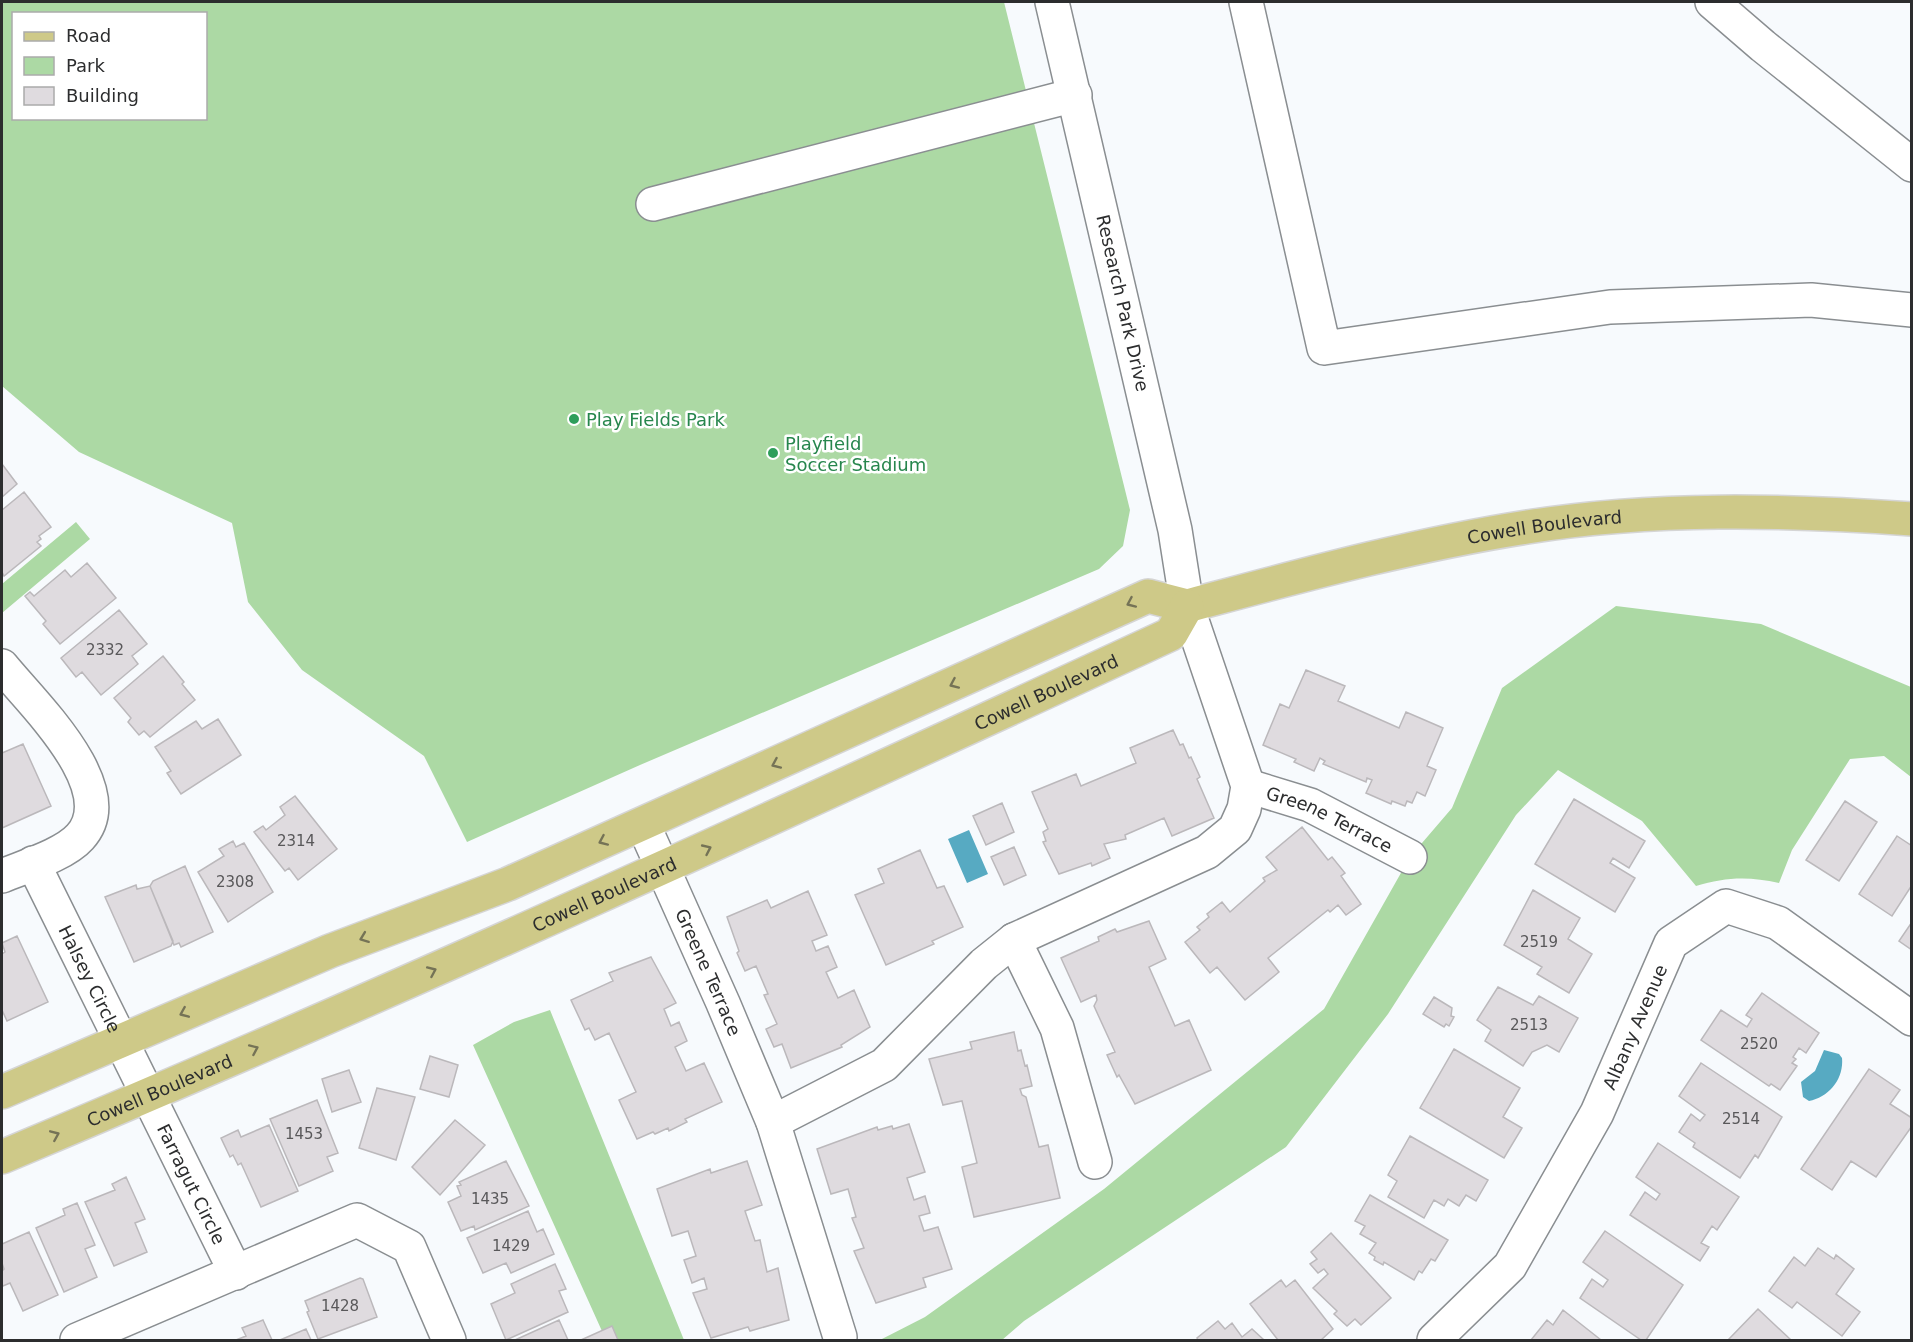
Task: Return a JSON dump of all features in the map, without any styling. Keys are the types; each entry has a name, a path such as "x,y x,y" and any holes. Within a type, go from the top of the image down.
{"main road":[{"name":"Cowell Boulevard","path":"2,1092 330,951 508,884 1148,596 1187,606 1422,545 1530,527 1669,514 1804,511 1911,519"},
{"name":"Cowell Boulevard","path":"2,1157 148,1096 664,869 1171,634 1187,606"}],"street":[{"name":"Research Park Drive","path":"1052,2 1174,530 1187,606"},
{"path":"1246,2 1324,348 1610,307 1811,300 1911,310"},
{"path":"1712,2 1911,165"},
{"path":"653,204 1075,94"},
{"name":"Greene Terrace","path":"773,1122 884,1065 984,964 1014,940 1207,852 1235,829 1244,809 1248,786 1187,606"},
{"path":"2,666 75,756 87,779 92,807 90,820 80,837 65,848 2,876"},
{"name":"Greene Terrace","path":"1248,786 1310,805 1410,858"},
{"name":"Greene Terrace","path":"643,824 773,1122 840,1336"},
{"name":"Halsey Circle","path":"33,863 148,1096"},
{"name":"Albany Avenue","path":"1434,1341 1510,1266 1597,1113 1671,943 1726,906 1778,923 1911,1019"},
{"path":"1014,940 1057,1028 1095,1162"},
{"name":"Farragut Circle","path":"148,1096 236,1273"},
{"path":"77,1341 357,1220 409,1247 449,1341"}],"green space":[{"name":"Play Fields Park","path":"2,2 1004,2 1130,510 1123,546 1099,569 640,765 467,842 424,756 302,670 248,602 232,523 79,452 2,386"},
{"path":"76,522 90,539 2,613 2,584"},
{"path":"1616,606 1761,624 1911,687 1911,777 1884,756 1850,759 1792,850 1779,883 1737,878 1696,886 1642,821 1558,770 1516,815 1388,1014 1286,1147 1024,1321 1002,1340 880,1340 925,1317 1104,1189 1324,1009 1410,857 1452,808 1502,688"},
{"path":"550,1010 684,1340 606,1340 473,1045 514,1022"}],"water":[{"path":"969,830 988,874 967,883 948,839"},
{"path":"1824,1050 1839,1054 1842,1058 1838,1080 1823,1096 1809,1101 1803,1097 1801,1082 1815,1071"}],"building":[{"path":"2,464 17,484 2,497"},
{"path":"24,492 51,527 39,536 41,539 37,542 41,546 4,576 2,572 2,510"},
{"path":"87,563 116,598 60,644 43,624 46,621 25,596 30,592 34,596 65,570 71,577"},
{"path":"119,610 147,644 132,656 138,664 101,695 82,672 76,677 61,658"},
{"path":"163,656 195,700 150,737 144,731 139,735 128,722 131,718 114,698"},
{"path":"1306,670 1345,686 1338,701 1399,728 1406,712 1443,728 1427,766 1436,770 1425,796 1417,792 1412,803 1407,801 1405,806 1392,801 1391,804 1366,793 1372,780 1367,778 1366,782 1323,764 1325,761 1320,758 1314,771 1294,762 1296,759 1263,745 1280,704 1289,708"},
{"path":"218,719 241,755 181,794 167,773 171,771 155,747 196,721 202,729"},
{"path":"1173,730 1180,745 1183,744 1189,758 1191,757 1200,777 1197,779 1214,818 1172,836 1164,818 1125,835 1126,839 1104,844 1110,858 1092,866 1091,863 1059,874 1043,842 1046,841 1043,832 1048,829 1032,792 1076,774 1081,786 1136,763 1130,748"},
{"path":"23,744 51,806 2,828 2,753"},
{"path":"295,796 337,849 298,880 289,868 285,871 254,832 263,826 266,830 285,815 280,807"},
{"path":"1574,799 1645,841 1629,868 1613,858 1610,863 1635,878 1615,912 1535,864"},
{"path":"1845,801 1877,822 1839,881 1806,860"},
{"path":"1002,803 1014,832 986,845 973,816"},
{"path":"1302,827 1328,860 1332,857 1345,873 1341,876 1361,904 1346,915 1338,905 1330,912 1328,910 1268,958 1279,972 1245,1000 1217,967 1210,973 1185,942 1200,930 1197,927 1209,917 1207,914 1222,902 1230,912 1265,881 1263,878 1277,870 1266,857"},
{"path":"1897,836 1912,846 1912,885 1892,916 1859,894"},
{"path":"233,841 236,847 244,843 273,892 228,922 198,872 224,856 219,849"},
{"path":"1014,847 1026,875 1004,885 991,857"},
{"path":"920,850 937,888 944,886 963,927 932,941 934,944 886,965 855,895 884,883 878,869"},
{"path":"185,866 213,932 181,947 179,943 174,945 150,886 153,881"},
{"path":"136,885 137,889 150,886 173,941 171,946 134,962 105,897"},
{"path":"1533,890 1580,918 1568,939 1592,954 1569,993 1537,974 1542,967 1504,945"},
{"path":"808,891 827,935 812,941 816,951 828,946 837,967 826,972 838,998 854,990 870,1027 841,1045 842,1047 791,1068 782,1044 774,1047 766,1029 777,1024 764,995 768,994 756,966 745,971 737,953 739,951 727,917 767,900 771,908"},
{"path":"1149,921 1166,959 1149,967 1175,1026 1189,1020 1211,1070 1135,1104 1119,1075 1117,1077 1107,1055 1115,1052 1094,1006 1097,1000 1096,995 1081,1002 1061,958 1099,941 1098,937 1115,929 1117,932"},
{"path":"1912,922 1912,950 1899,941"},
{"path":"17,936 48,1002 7,1021 2,1010 2,954 5,952 2,943"},
{"path":"651,957 676,1003 664,1009 671,1026 679,1022 687,1041 675,1047 686,1071 704,1063 722,1102 685,1119 687,1122 669,1131 668,1128 637,1139 619,1100 636,1092 609,1033 595,1040 589,1028 585,1030 571,1000 613,981 609,973"},
{"path":"1498,987 1533,1005 1539,996 1578,1018 1559,1052 1547,1045 1532,1052 1523,1066 1485,1041 1491,1030 1477,1020"},
{"path":"1762,993 1819,1033 1806,1053 1799,1048 1793,1057 1796,1059 1792,1063 1797,1066 1780,1090 1771,1084 1769,1086 1701,1040 1721,1010 1747,1027 1752,1019 1746,1015"},
{"path":"1434,997 1452,1008 1451,1016 1454,1017 1449,1026 1446,1024 1444,1027 1423,1014"},
{"path":"1014,1032 1018,1051 1021,1050 1025,1066 1027,1065 1032,1086 1020,1089 1022,1095 1026,1097 1039,1147 1048,1145 1060,1198 974,1217 962,1167 977,1163 962,1101 943,1105 929,1059 972,1049 970,1042"},
{"path":"1454,1049 1520,1088 1503,1117 1522,1128 1504,1158 1420,1108"},
{"path":"430,1056 458,1065 449,1097 420,1089"},
{"path":"1701,1063 1782,1117 1758,1158 1755,1155 1740,1178 1693,1147 1695,1143 1679,1132 1691,1114 1700,1121 1705,1115 1679,1096"},
{"path":"1869,1069 1900,1090 1890,1104 1912,1118 1912,1126 1876,1177 1851,1161 1832,1190 1801,1169"},
{"path":"349,1070 361,1102 332,1112 322,1079"},
{"path":"377,1088 415,1097 396,1160 359,1148"},
{"path":"317,1100 338,1153 327,1157 333,1171 299,1186 270,1119"},
{"path":"455,1120 485,1145 440,1195 412,1167"},
{"path":"909,1124 925,1172 907,1178 914,1200 925,1196 930,1213 919,1216 924,1231 938,1227 952,1269 923,1278 926,1287 876,1303 854,1251 864,1248 852,1218 856,1217 848,1189 831,1194 817,1149 877,1127 878,1130 892,1126 893,1129"},
{"path":"269,1125 298,1191 261,1207 241,1163 238,1165 233,1155 230,1157 221,1138 238,1130 241,1137"},
{"path":"1410,1136 1488,1180 1476,1201 1466,1195 1459,1206 1448,1199 1444,1206 1434,1200 1424,1218 1388,1197 1397,1181 1388,1175"},
{"path":"1658,1143 1739,1197 1717,1230 1712,1226 1701,1243 1709,1247 1700,1261 1630,1215 1645,1192 1656,1200 1660,1194 1636,1177"},
{"path":"506,1161 529,1206 475,1230 474,1226 461,1231 448,1202 461,1196 457,1186 461,1185 459,1182"},
{"path":"747,1161 762,1205 745,1211 755,1241 760,1240 767,1272 778,1268 789,1320 750,1331 748,1327 711,1338 693,1293 707,1289 704,1278 692,1283 684,1260 696,1256 688,1231 672,1236 657,1189 710,1169 711,1173"},
{"path":"126,1177 145,1219 135,1223 147,1252 114,1266 85,1202 115,1190 112,1184"},
{"path":"1370,1195 1448,1240 1435,1261 1431,1259 1422,1273 1419,1271 1414,1280 1384,1262 1383,1265 1374,1260 1375,1257 1369,1253 1376,1243 1360,1234 1365,1226 1355,1221"},
{"path":"77,1203 95,1245 85,1249 97,1277 64,1292 36,1228 65,1215 63,1209"},
{"path":"528,1211 537,1232 543,1229 554,1254 511,1273 506,1263 483,1273 467,1238"},
{"path":"1605,1231 1683,1285 1646,1340 1641,1340 1580,1298 1592,1279 1603,1287 1608,1280 1583,1262"},
{"path":"29,1232 58,1295 23,1311 10,1283 3,1286 2,1284 4,1269 2,1244"},
{"path":"1331,1233 1391,1298 1361,1325 1355,1319 1347,1326 1334,1314 1337,1311 1313,1288 1328,1274 1324,1269 1318,1273 1310,1264 1317,1259 1311,1252"},
{"path":"1818,1248 1834,1259 1836,1255 1854,1269 1836,1294 1860,1312 1842,1336 1797,1302 1792,1308 1769,1291 1794,1257 1805,1266"},
{"path":"555,1264 566,1289 559,1291 568,1312 506,1340 491,1304 515,1293 511,1284"},
{"path":"360,1278 363,1279 377,1317 318,1339 305,1301"},
{"path":"1281,1280 1286,1287 1295,1280 1333,1329 1321,1340 1278,1340 1250,1304"},
{"path":"1758,1309 1791,1340 1728,1340"},
{"path":"1563,1310 1601,1340 1531,1340 1547,1320 1553,1325"},
{"path":"263,1320 272,1340 236,1340 246,1336 242,1328"},
{"path":"559,1320 568,1340 515,1340"},
{"path":"1218,1321 1225,1329 1232,1323 1242,1337 1252,1329 1264,1340 1198,1340 1197,1338"},
{"path":"612,1326 618,1340 581,1340"},
{"path":"306,1329 311,1340 280,1340"}],"place":[{"name":"Play Fields Park","path":"574,419"},
{"name":"Playfield Soccer Stadium","path":"773,453"}]}
